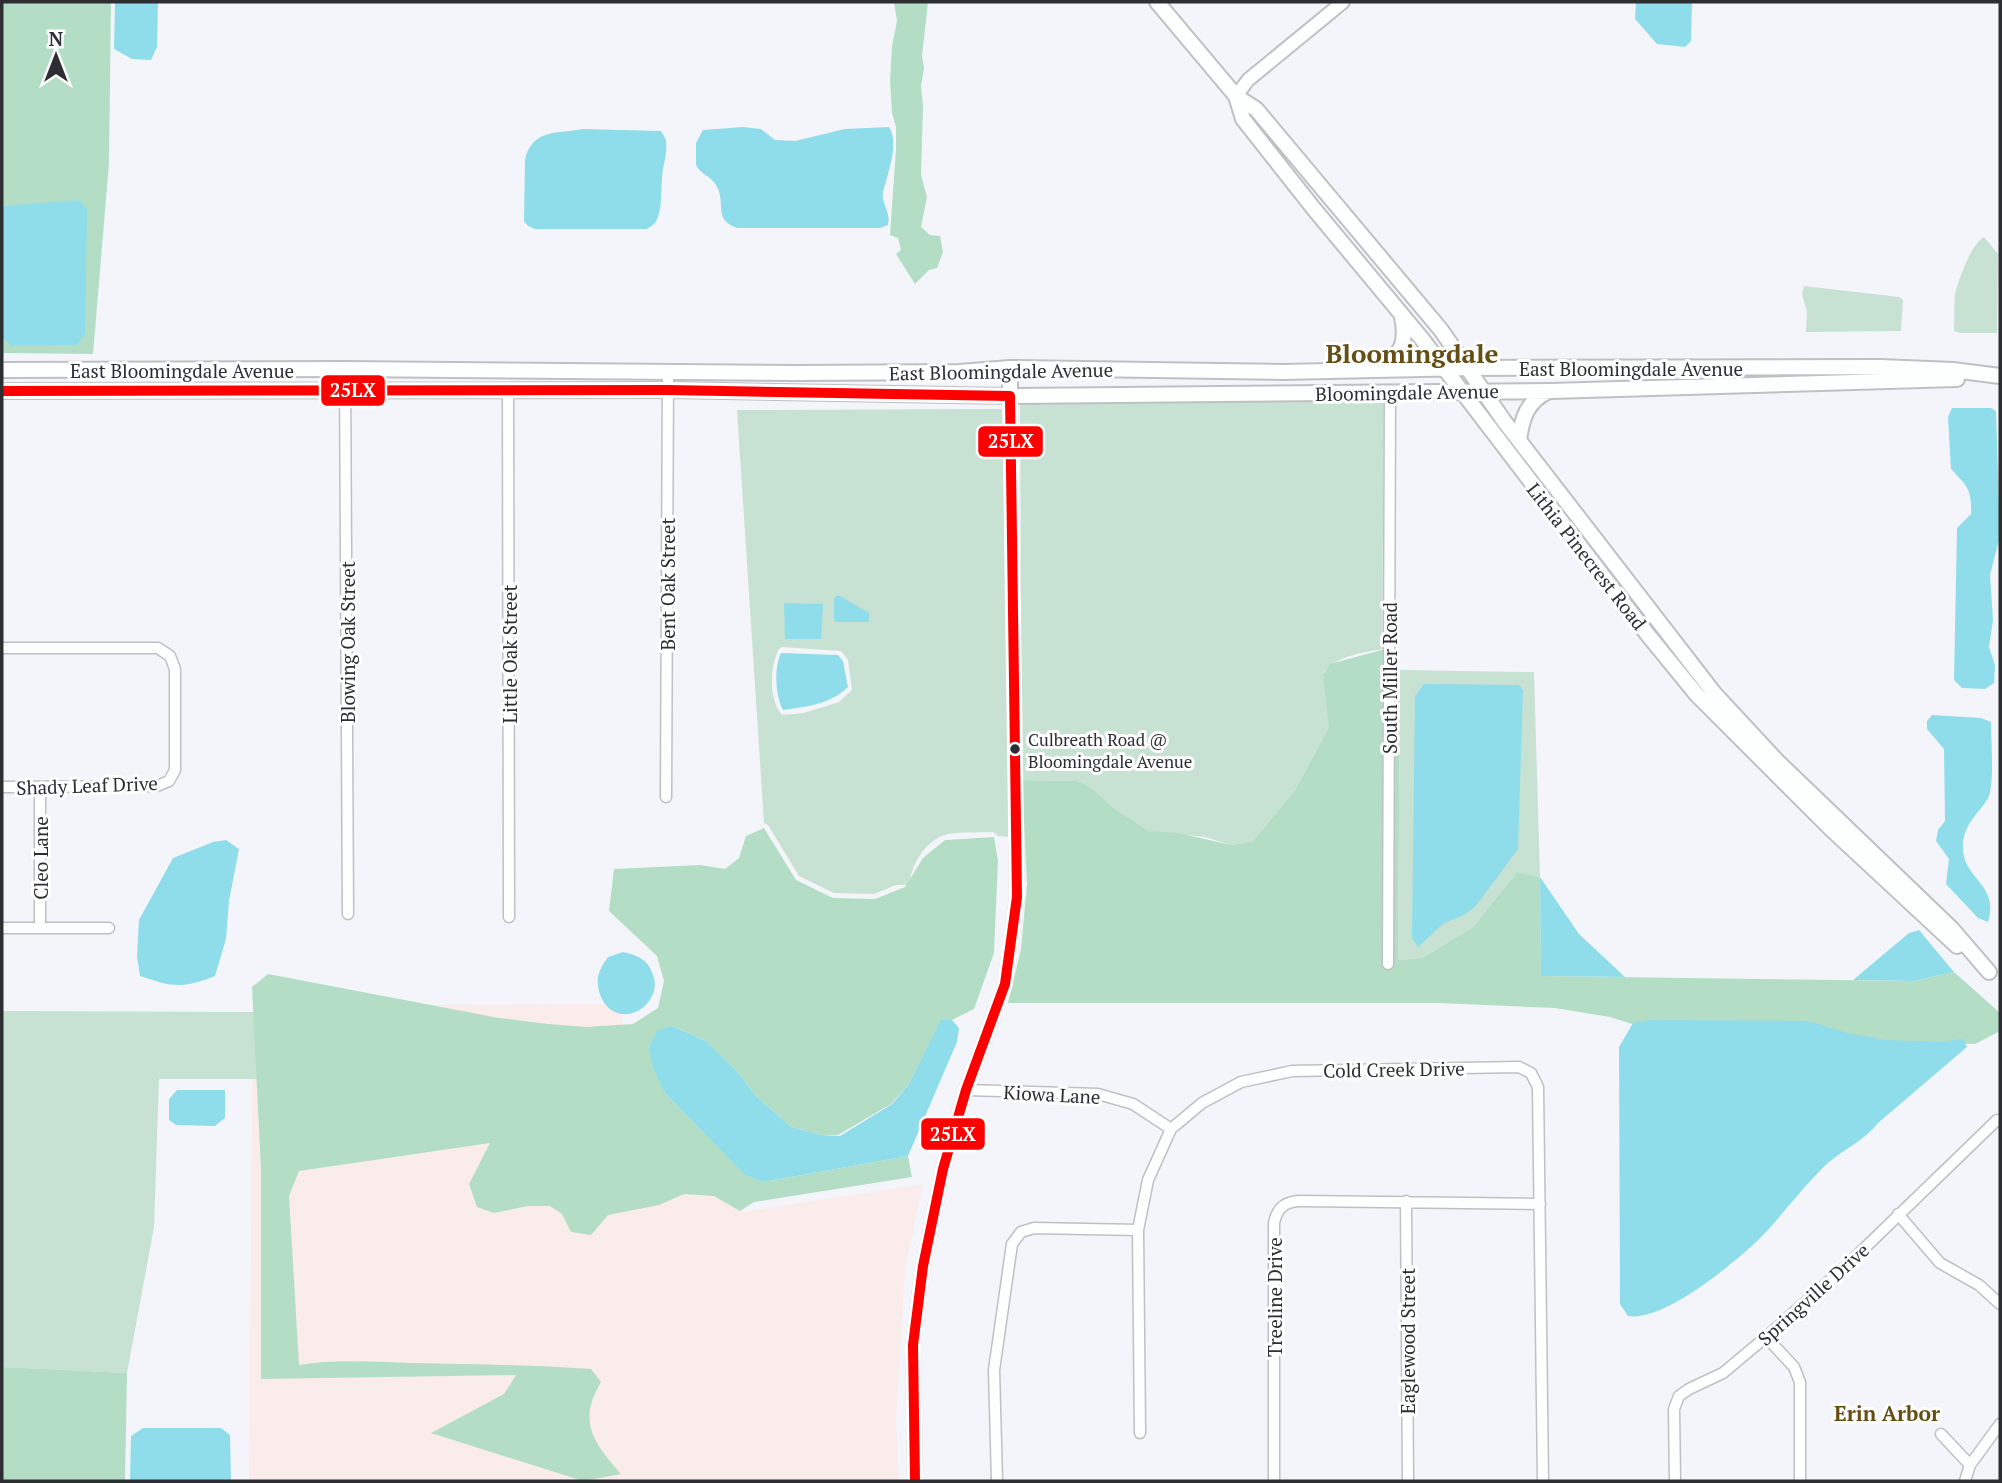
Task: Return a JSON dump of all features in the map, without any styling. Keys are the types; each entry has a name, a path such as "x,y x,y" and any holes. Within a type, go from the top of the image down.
{"main road":[{"name":"Lithia Pinecrest Road","path":"1157,2 1236,96 1256,109 1441,330 1519,440 1714,693 1777,761 1952,929 1995,977"},
{"name":"Lithia Pinecrest Road","path":"1236,96 1244,119 1444,369 1697,695 1916,910 1995,977"},
{"path":"1376,370 1400,350 1405,334 1402,316"},
{"name":"East Bloomingdale Avenue","path":"2,370 932,372 1010,368 1271,372 1468,368 1880,367 1953,370 2000,376"},
{"path":"1010,368 1010,396"},
{"name":"Bloomingdale Avenue","path":"1010,396 1551,391 2000,376"},
{"name":"East Bloomingdale Avenue","path":"2,391 668,390 1010,396"},
{"path":"1519,440 1523,419 1530,404 1542,394 1551,391"}],"street":[{"path":"1236,96 1248,80 1343,2"},
{"name":"Blowing Oak Street","path":"345,369 348,914"},
{"name":"Bent Oak Street","path":"666,797 668,372"},
{"name":"Little Oak Street","path":"508,391 509,917"},
{"name":"South Miller Road","path":"1388,964 1390,392"},
{"path":"915,1481 913,1357 923,1266 943,1169 966,1090 1005,984 1017,897 1010,396"},
{"name":"Shady Leaf Drive","path":"2,648 158,648 170,656 175,669 174,770 169,781 158,786 2,787"},
{"name":"Cleo Lane","path":"40,788 40,928"},
{"path":"2,928 109,928"},
{"name":"Cold Creek Drive","path":"1140,1433 1138,1230 1148,1180 1171,1129 1202,1103 1241,1082 1292,1071 1519,1067 1531,1073 1538,1087 1543,1481"},
{"name":"Kiowa Lane","path":"966,1090 1098,1094 1133,1104 1171,1129"},
{"name":"Springville Drive","path":"1675,1481 1674,1409 1679,1396 1723,1373 1766,1337 2000,1121"},
{"name":"Treeline Drive","path":"1274,1481 1274,1223 1277,1212 1283,1205 1294,1201 1540,1204"},
{"name":"Eaglewood Street","path":"1406,1201 1408,1481"},
{"path":"1898,1214 1940,1262 1979,1285 2000,1304"},
{"path":"997,1481 994,1370 1013,1244 1021,1232 1034,1228 1138,1230"},
{"path":"1766,1337 1794,1367 1800,1382 1800,1481"},
{"path":"1965,1481 1970,1465 2000,1424"},
{"path":"1941,1434 1970,1465"}],"shaded area":[{"path":"622,1004 623,1088 741,1212 923,1184 905,1268 896,1420 899,1481 249,1481 253,1006"}],"green space":[{"path":"2,2 111,2 109,163 93,354 2,353"},
{"path":"894,2 928,2 921,86 921,175 927,197 921,227 930,235 940,236 943,252 937,268 929,270 915,284 896,254 901,250 898,238 890,235 896,149 890,81 897,21"},
{"path":"1984,237 1998,254 1997,333 1960,333 1954,331 1956,292 1971,252"},
{"path":"1804,286 1899,297 1903,300 1901,331 1806,332 1807,312 1802,294"},
{"path":"1020,396 1384,398 1382,649 1342,659 1323,673 1329,704 1329,727 1295,790 1253,841 1231,845 1205,837 1148,831 1129,821 1077,781 1022,780"},
{"path":"1005,409 1011,837 998,836 993,832 947,834 924,850 915,863 909,885 896,885 874,894 834,893 799,876 768,825 764,823 737,410","holes":["779,649 841,651 848,660 852,690 839,702 804,713 782,715 774,700 772,682"]},
{"path":"1389,648 1389,662 1400,670 1398,960 1422,958 1473,927 1517,872 1540,877 1541,976 1914,981 1954,972 2000,1013 2000,1031 1975,1044 1882,1041 1635,1025 1610,1017 1555,1008 1438,1003 1008,1003 1021,949 1027,884 1022,780 1077,781 1091,788 1113,808 1148,831 1178,833 1231,845 1253,841 1295,790 1329,727 1323,674 1330,664"},
{"path":"1400,670 1534,672 1540,877 1517,872 1473,927 1422,958 1398,960"},
{"path":"764,828 796,880 833,898 875,899 905,887 923,858 945,840 994,837 998,861 994,953 974,1009 952,1020 941,1021 909,1084 891,1104 838,1135 821,1135 791,1127 756,1096 735,1069 706,1041 672,1026 657,1031 665,1093 745,1174 763,1182 908,1156 912,1177 754,1202 740,1211 714,1196 684,1194 659,1205 608,1215 591,1235 571,1232 562,1214 550,1206 528,1206 494,1213 477,1207 469,1184 490,1143 299,1171 289,1196 299,1365 355,1361 591,1369 601,1382 590,1409 592,1431 596,1442 621,1474 583,1481 431,1433 504,1394 516,1375 261,1379 261,1169 252,987 268,974 499,1018 586,1027 633,1024 658,1008 664,981 657,956 609,911 614,869 700,865 725,869 739,858 746,836"},
{"path":"2,1011 262,1012 262,1079 159,1079 154,1227 127,1373 2,1367"},
{"path":"2,1367 127,1373 125,1481 2,1481"}],"water":[{"path":"115,2 158,2 157,47 151,60 132,59 114,49"},
{"path":"1636,2 1692,2 1691,41 1685,47 1657,44 1635,19"},
{"path":"743,127 761,129 775,140 795,141 845,129 889,127 893,150 883,192 888,225 880,228 737,228 729,224 722,215 716,185 696,165 696,143 703,130"},
{"path":"583,129 661,131 665,139 666,156 659,213 651,227 535,229 524,221 525,160 528,150 534,142 547,134"},
{"path":"79,200 87,209 85,334 77,345 12,346 2,337 2,209 5,206"},
{"path":"1952,408 1991,408 1996,411 2000,536 1990,575 1993,620 1989,647 1995,665 1994,683 1985,689 1962,688 1954,680 1957,528 1971,514 1971,499 1967,488 1951,469 1948,417"},
{"path":"836,596 869,613 869,622 834,620"},
{"path":"784,603 823,604 821,639 785,639"},
{"path":"781,653 838,655 843,661 848,687 826,701 783,710 776,682"},
{"path":"1424,684 1519,685 1523,690 1518,849 1475,907 1444,923 1418,947 1412,938 1415,696"},
{"path":"1932,715 1981,718 1991,722 1990,793 1967,828 1963,844 1968,866 1989,898 1988,922 1978,918 1946,884 1949,859 1936,841 1938,830 1945,821 1944,749 1927,729 1927,721"},
{"path":"226,840 239,849 229,901 226,939 215,976 177,985 140,976 137,956 139,920 173,858 213,842"},
{"path":"1540,877 1579,934 1625,977 1541,976"},
{"path":"1919,930 1954,972 1914,981 1853,980 1909,933"},
{"path":"623,952 639,957 646,963 652,972 655,985 648,1003 630,1014 611,1010 600,995 598,983 599,972 608,957"},
{"path":"941,1020 952,1020 959,1028 957,1042 908,1156 763,1182 744,1174 665,1093 654,1070 649,1048 657,1030 672,1026 706,1041 735,1069 756,1096 791,1127 821,1135 840,1136 892,1104 909,1084"},
{"path":"1652,1020 1808,1021 1851,1034 1885,1040 1944,1042 1963,1038 1967,1047 1867,1134 1828,1163 1765,1233 1730,1265 1677,1302 1642,1316 1628,1316 1620,1304 1619,1047 1633,1023"},
{"path":"177,1090 225,1090 225,1118 215,1126 176,1125 169,1120 169,1099"},
{"path":"143,1428 221,1428 230,1435 231,1481 130,1481 131,1436"}],"transit line":[{"name":"25LX","path":"2,391 668,390 1010,396 1017,897 1005,984 966,1090 943,1169 923,1266 913,1345 915,1481"}],"place":[{"name":"Culbreath Road @ Bloomingdale Avenue","path":"1015,749"}],"district":[{"name":"Bloomingdale","path":"1412,353"},
{"name":"Erin Arbor","path":"1887,1413"}]}
